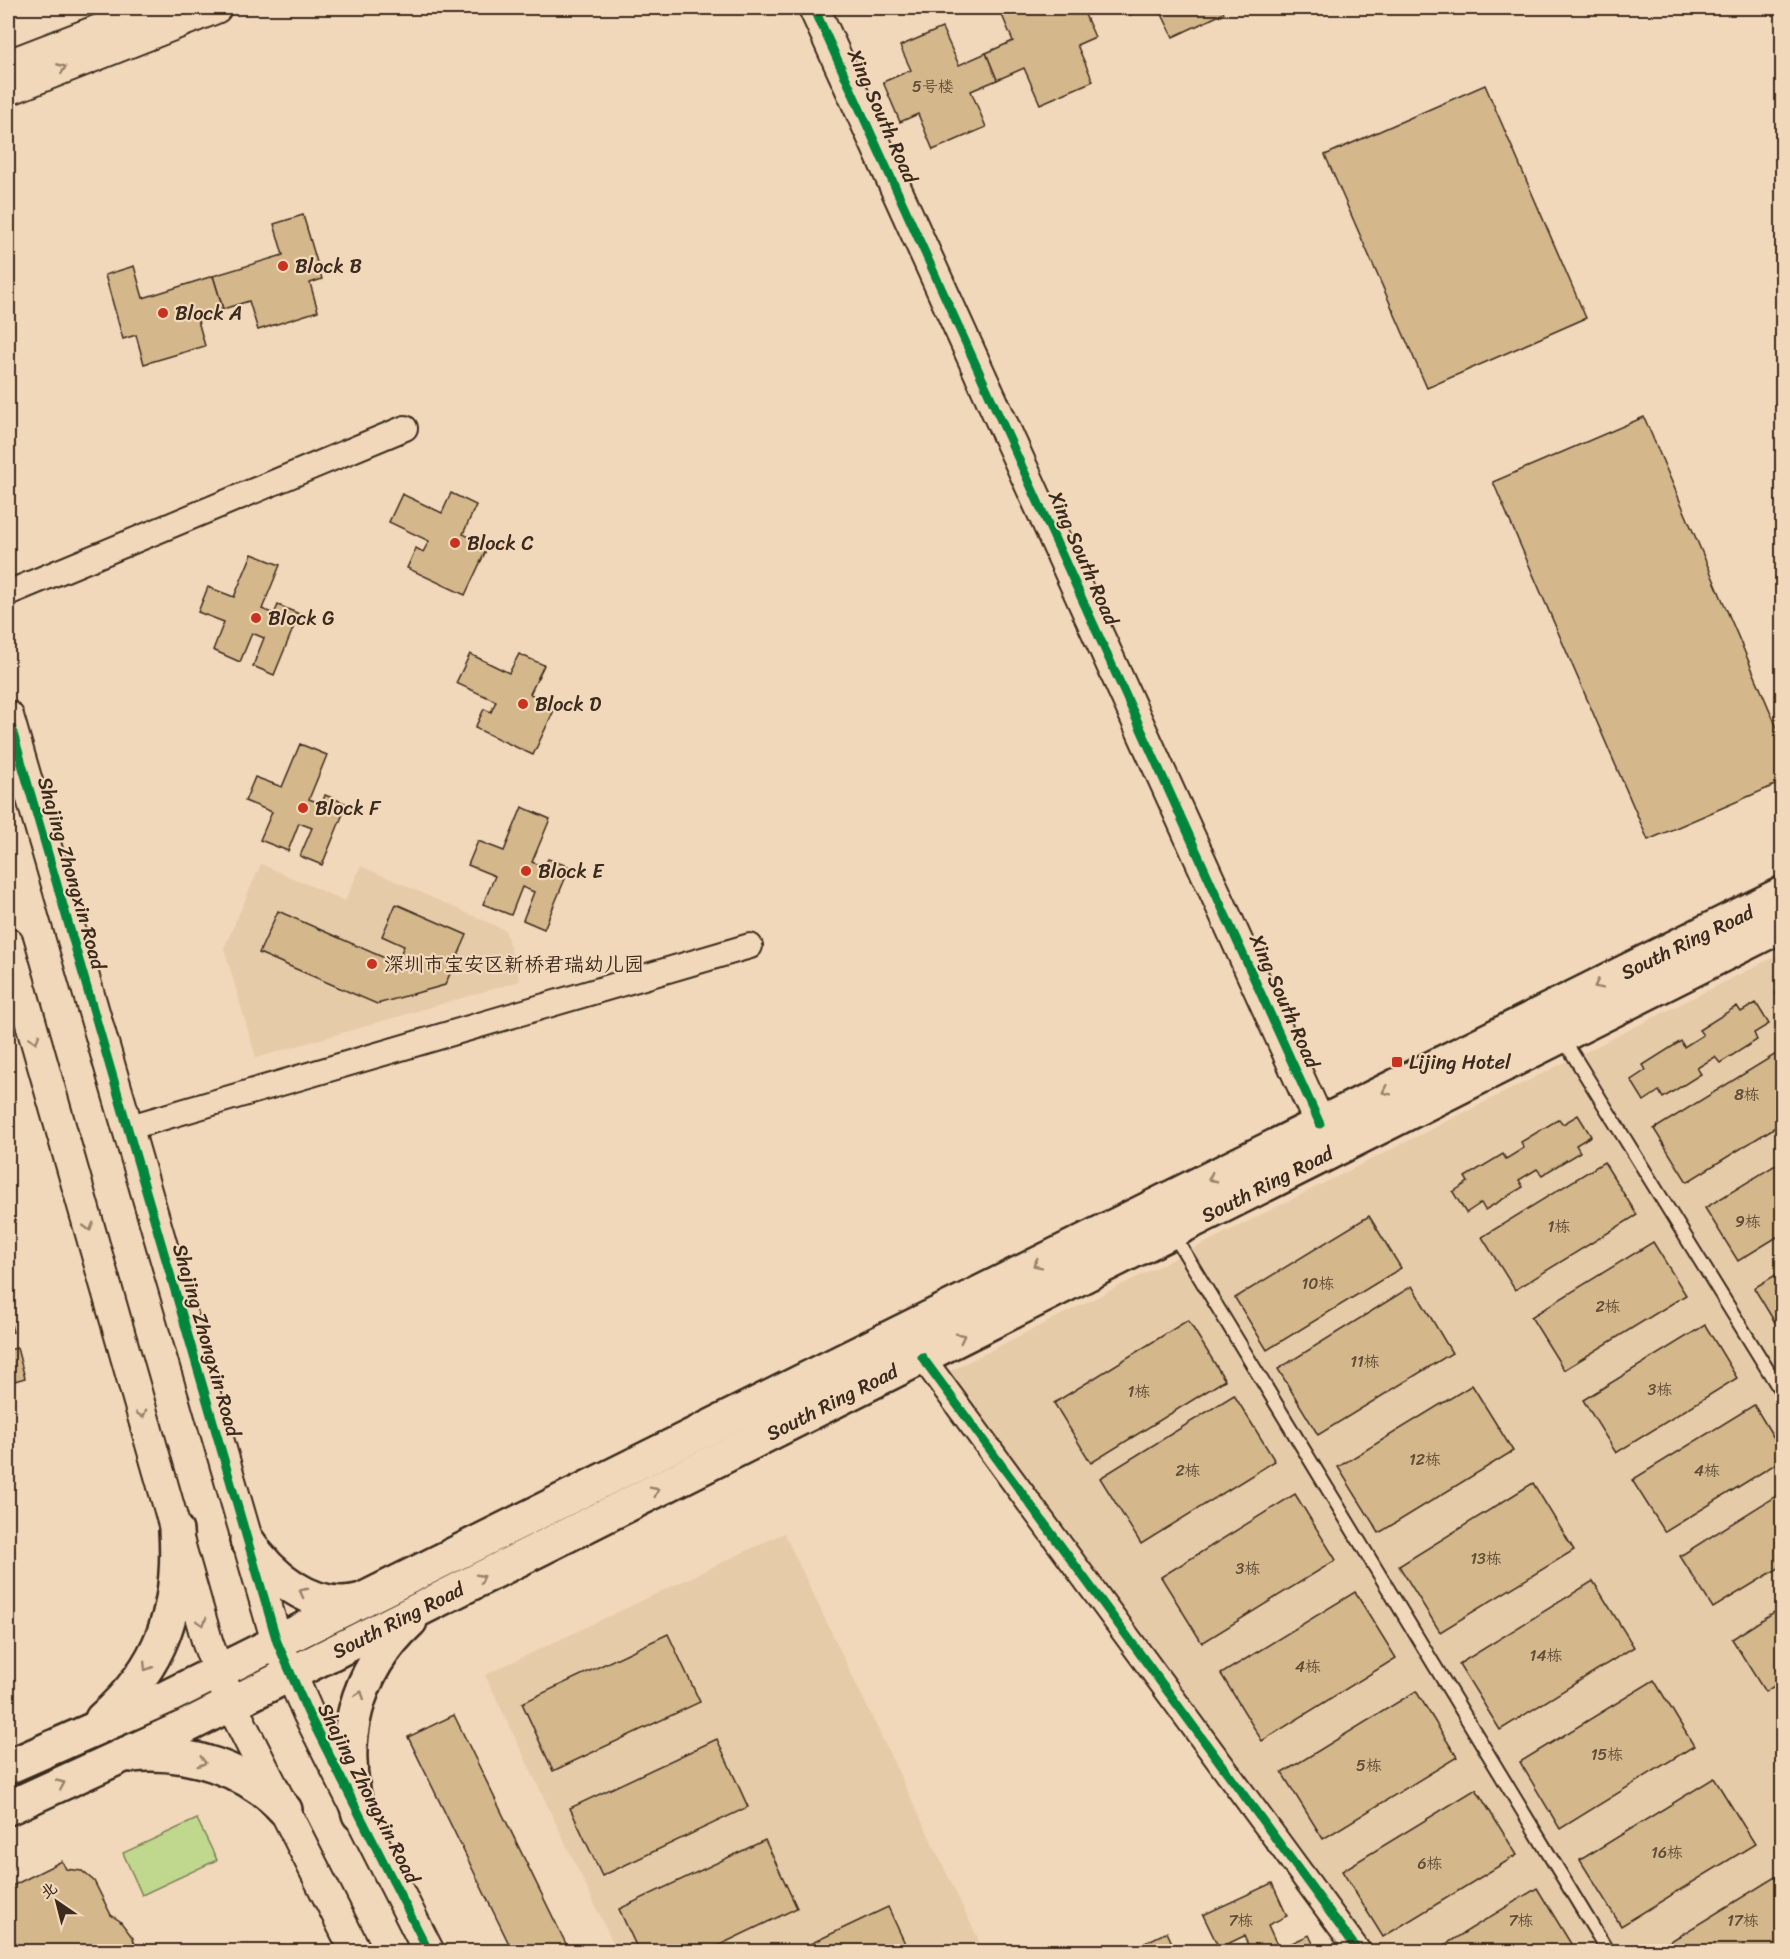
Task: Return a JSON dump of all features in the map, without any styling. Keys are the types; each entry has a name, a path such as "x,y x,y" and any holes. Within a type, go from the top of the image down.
{"main road":[{"name":"South Ring Road","path":"8,1767 82,1735 277,1642 1782,894"},
{"name":"South Ring Road","path":"8,1808 231,1704 1782,925"},
{"path":"82,1735 118,1705 134,1688 163,1639 175,1588 176,1531"},
{"path":"246,1540 271,1570 305,1594 333,1603 359,1601"},
{"path":"359,1814 351,1784 349,1760 351,1733 358,1698 372,1667 382,1653 406,1625 431,1603"},
{"path":"123,1755 164,1755 210,1764 255,1784 285,1810"},
{"path":"8,1773 15,1778 20,1790 15,1802 8,1808"}],"street":[{"path":"8,65 156,8"},
{"path":"8,90 216,8"},
{"name":"Xing South Road","path":"814,8 1320,1124"},
{"path":"8,594 405,428"},
{"name":"Shajing Zhongxin Road","path":"8,716 277,1642 290,1674 429,1952"},
{"path":"8,943 15,1002 218,1671 231,1704 356,1952"},
{"path":"127,1128 750,946"},
{"path":"922,1357 1359,1952"}],"lane":[{"path":"1561,1036 1782,1393"},
{"path":"1172,1232 1608,1952"}],"shaded area":[{"name":"深圳市宝安区新桥君瑞幼儿园","path":"261,864 345,901 361,866 505,930 520,981 256,1058 224,948"},
{"path":"1782,953 1782,1951 1374,1951 948,1372"},
{"path":"784,1533 984,1951 617,1951 485,1675"}],"green space":[{"path":"197,1819 217,1860 142,1895 123,1853"}],"building":[{"path":"999,8 1082,8 1095,37 1077,45 1093,81 1040,104 1024,68 997,80 986,53 1013,41"},
{"path":"1126,8 1146,8 1130,15"},
{"path":"1159,8 1222,8 1224,13 1173,37"},
{"path":"942,28 959,65 986,53 997,80 971,91 986,127 933,150 918,114 900,122 883,82 911,70 900,46"},
{"path":"1485,85 1586,318 1427,388 1325,155"},
{"name":"Block B","path":"303,215 322,279 310,283 318,311 258,330 249,301 223,309 213,276 283,255 274,224"},
{"name":"Block A","path":"134,266 143,298 213,276 223,309 197,317 205,346 144,364 136,335 123,339 105,275"},
{"path":"1644,417 1782,739 1782,782 1648,840 1493,482"},
{"name":"Block C","path":"451,493 476,505 463,534 488,546 465,595 407,568 416,548 423,552 429,541 389,522 402,494 442,513"},
{"name":"Block G","path":"252,554 280,565 262,609 274,614 278,605 299,614 274,675 253,666 264,638 252,633 240,662 213,650 224,622 198,612 208,587 234,597"},
{"name":"Block D","path":"470,654 509,673 519,654 544,665 530,694 556,706 533,755 475,728 484,709 491,712 496,701 456,683"},
{"name":"Block F","path":"300,744 327,755 309,799 322,804 325,795 347,804 322,865 300,856 312,828 299,823 288,851 260,840 272,812 245,801 255,777 282,787"},
{"name":"Block E","path":"522,807 550,819 532,862 544,867 548,859 570,867 544,929 523,920 534,892 522,887 511,915 483,904 495,876 468,865 478,841 504,851"},
{"path":"396,904 467,935 445,985 377,1004 259,953 278,911 396,963 404,946 382,936"},
{"path":"1782,990 1782,1007 1776,993"},
{"path":"1756,1003 1769,1024 1754,1033 1757,1040 1720,1063 1715,1057 1697,1068 1701,1074 1663,1098 1659,1091 1644,1101 1631,1080 1646,1070 1643,1065 1681,1041 1684,1047 1703,1035 1699,1030 1737,1006 1741,1012"},
{"path":"1776,1054 1782,1065 1782,1123 1687,1182 1654,1129"},
{"path":"1578,1115 1591,1136 1576,1145 1580,1152 1542,1175 1537,1169 1519,1180 1523,1187 1485,1210 1481,1203 1466,1213 1453,1192 1468,1182 1465,1177 1503,1154 1506,1159 1524,1148 1521,1142 1559,1119 1563,1124"},
{"path":"1782,1161 1782,1234 1738,1261 1705,1208"},
{"path":"1604,1162 1637,1215 1515,1290 1482,1237"},
{"path":"1369,1216 1401,1268 1267,1350 1235,1298"},
{"path":"1653,1242 1686,1295 1564,1370 1531,1317"},
{"path":"1782,1271 1782,1334 1754,1288"},
{"path":"1412,1286 1452,1353 1318,1435 1278,1369"},
{"path":"8,1313 13,1332 8,1334"},
{"path":"1188,1320 1225,1380 1091,1463 1054,1403"},
{"path":"1705,1325 1737,1378 1616,1453 1583,1400"},
{"path":"17,1348 25,1378 8,1383 8,1350"},
{"path":"1472,1385 1513,1451 1379,1533 1338,1467"},
{"path":"1234,1395 1275,1461 1141,1544 1100,1478"},
{"path":"1754,1405 1782,1451 1782,1460 1665,1532 1632,1480"},
{"path":"1533,1483 1574,1550 1440,1632 1399,1566"},
{"path":"1782,1492 1782,1566 1713,1608 1680,1556"},
{"path":"1295,1494 1336,1560 1202,1643 1161,1577"},
{"path":"1593,1581 1634,1647 1500,1730 1459,1664"},
{"path":"1355,1592 1396,1658 1262,1741 1221,1674"},
{"path":"1782,1607 1782,1681 1765,1692 1732,1639"},
{"path":"668,1634 700,1702 553,1771 522,1703"},
{"path":"1654,1680 1694,1746 1560,1829 1520,1762"},
{"path":"1416,1691 1457,1757 1323,1839 1282,1773"},
{"path":"454,1715 570,1952 513,1952 408,1737"},
{"path":"717,1739 748,1807 602,1876 570,1808"},
{"path":"1714,1778 1755,1844 1621,1926 1580,1860"},
{"path":"1476,1789 1517,1855 1383,1937 1342,1871"},
{"path":"765,1840 797,1908 705,1952 639,1952 619,1909"},
{"path":"62,1861 66,1869 82,1871 94,1881 111,1915 120,1921 133,1938 137,1952 8,1952 8,1888"},
{"path":"1775,1877 1782,1889 1782,1952 1653,1952"},
{"path":"1272,1883 1287,1916 1268,1925 1279,1949 1309,1935 1317,1952 1251,1952 1244,1936 1219,1948 1203,1915"},
{"path":"1537,1888 1576,1952 1433,1952"},
{"path":"888,1907 909,1952 793,1952"},
{"path":"1167,1932 1176,1952 1138,1952 1136,1947"}],"cycle path":[{"path":"814,8 1320,1124"},
{"path":"8,716 277,1642 308,1713 429,1952"},
{"path":"922,1357 1359,1952"}],"place":[{"name":"Block B","path":"283,266"},
{"name":"Block A","path":"163,313"},
{"name":"Block C","path":"455,543"},
{"name":"Block G","path":"256,618"},
{"name":"Block D","path":"523,704"},
{"name":"Block F","path":"303,808"},
{"name":"Block E","path":"526,871"},
{"name":"深圳市宝安区新桥君瑞幼儿园","path":"372,964"},
{"name":"Lijing Hotel","path":"1397,1062"}]}
